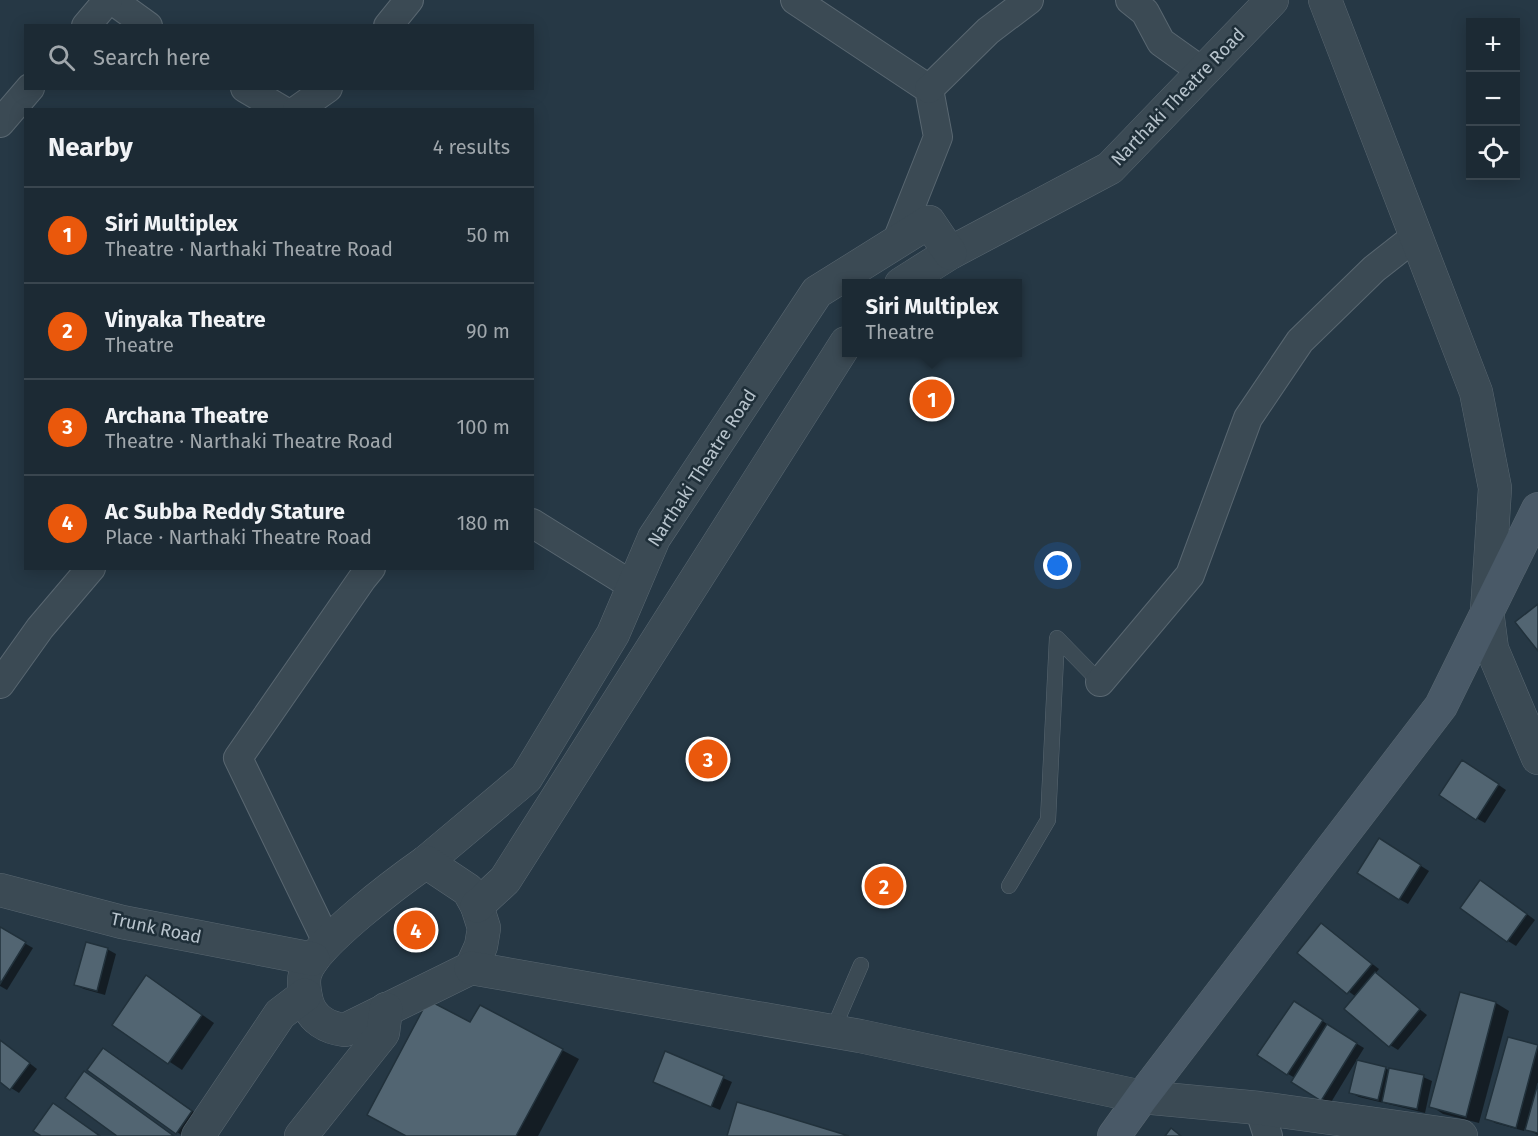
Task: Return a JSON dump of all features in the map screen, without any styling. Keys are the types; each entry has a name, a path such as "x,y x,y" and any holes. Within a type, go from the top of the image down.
{"main road":[{"path":"1114,1136 1441,706 1538,508"}],"street":[{"path":"88,24 110,0 145,24"},
{"path":"390,24 409,0"},
{"path":"795,0 929,89 938,137 896,243"},
{"path":"929,89 988,31 1029,0"},
{"path":"1130,0 1144,12 1161,42 1203,72"},
{"name":"Narthaki Theatre Road","path":"909,279 950,253 1110,168 1272,0"},
{"path":"1325,0 1476,392 1495,488 1487,612 1492,649 1538,758"},
{"path":"0,123 28,90"},
{"path":"248,90 279,108"},
{"path":"300,108 325,90"},
{"name":"Narthaki Theatre Road","path":"320,951 393,885 426,862 526,778 613,634 654,538 817,292 929,222 950,253"},
{"path":"1101,682 1190,575 1248,418 1300,341 1374,269 1416,236"},
{"path":"477,906 505,880 842,349"},
{"path":"534,524 633,586"},
{"path":"0,684 10,650 40,628 89,570"},
{"path":"369,570 238,758 320,951 305,976 305,995 309,1011 321,1022 334,1029 345,1030 471,968 832,1032 1264,1122 1461,1136"},
{"path":"426,862 468,890 477,906 484,928 481,946 471,968"},
{"name":"Trunk Road","path":"0,890 122,922 320,951"},
{"path":"198,1136 280,1014 305,995"},
{"path":"301,1136 383,1032 386,1009"}],"lane":[{"path":"1009,886 1048,820 1057,638 1101,682"},
{"path":"832,1032 861,965"}],"building":[{"path":"1538,604 1538,651 1515,622"},
{"path":"1462,760 1499,784 1476,820 1439,795"},
{"path":"1379,838 1421,865 1399,900 1357,873"},
{"path":"1480,880 1527,914 1507,942 1460,908"},
{"path":"1321,923 1372,964 1347,994 1297,953"},
{"path":"0,927 26,942 0,984"},
{"path":"86,942 108,948 97,991 74,985"},
{"path":"1375,972 1420,1009 1389,1047 1344,1009"},
{"path":"146,975 202,1015 168,1064 112,1025"},
{"path":"1460,992 1496,1002 1466,1117 1429,1107"},
{"path":"428,1000 470,1022 480,1005 563,1049 516,1136 406,1136 367,1115"},
{"path":"1294,1001 1323,1020 1287,1075 1257,1055"},
{"path":"1327,1024 1357,1043 1321,1101 1291,1082"},
{"path":"1508,1037 1538,1045 1516,1128 1485,1119"},
{"path":"0,1040 30,1063 10,1090 0,1082"},
{"path":"103,1048 192,1111 176,1134 87,1070"},
{"path":"665,1051 724,1076 711,1107 653,1082"},
{"path":"1357,1060 1386,1067 1378,1100 1349,1093"},
{"path":"1389,1068 1424,1075 1417,1109 1382,1102"},
{"path":"84,1071 174,1136 117,1136 65,1098"},
{"path":"1538,1083 1538,1133 1525,1130"},
{"path":"737,1102 849,1136 727,1136"},
{"path":"53,1103 100,1136 41,1136 33,1131"},
{"path":"1171,1128 1181,1136 1165,1136"}],"place":[{"name":"Siri Multiplex","path":"932,399"},
{"name":"Archana Theatre","path":"708,759"},
{"name":"Vinyaka Theatre","path":"884,886"},
{"name":"Ac Subba Reddy Stature","path":"416,930"}]}
